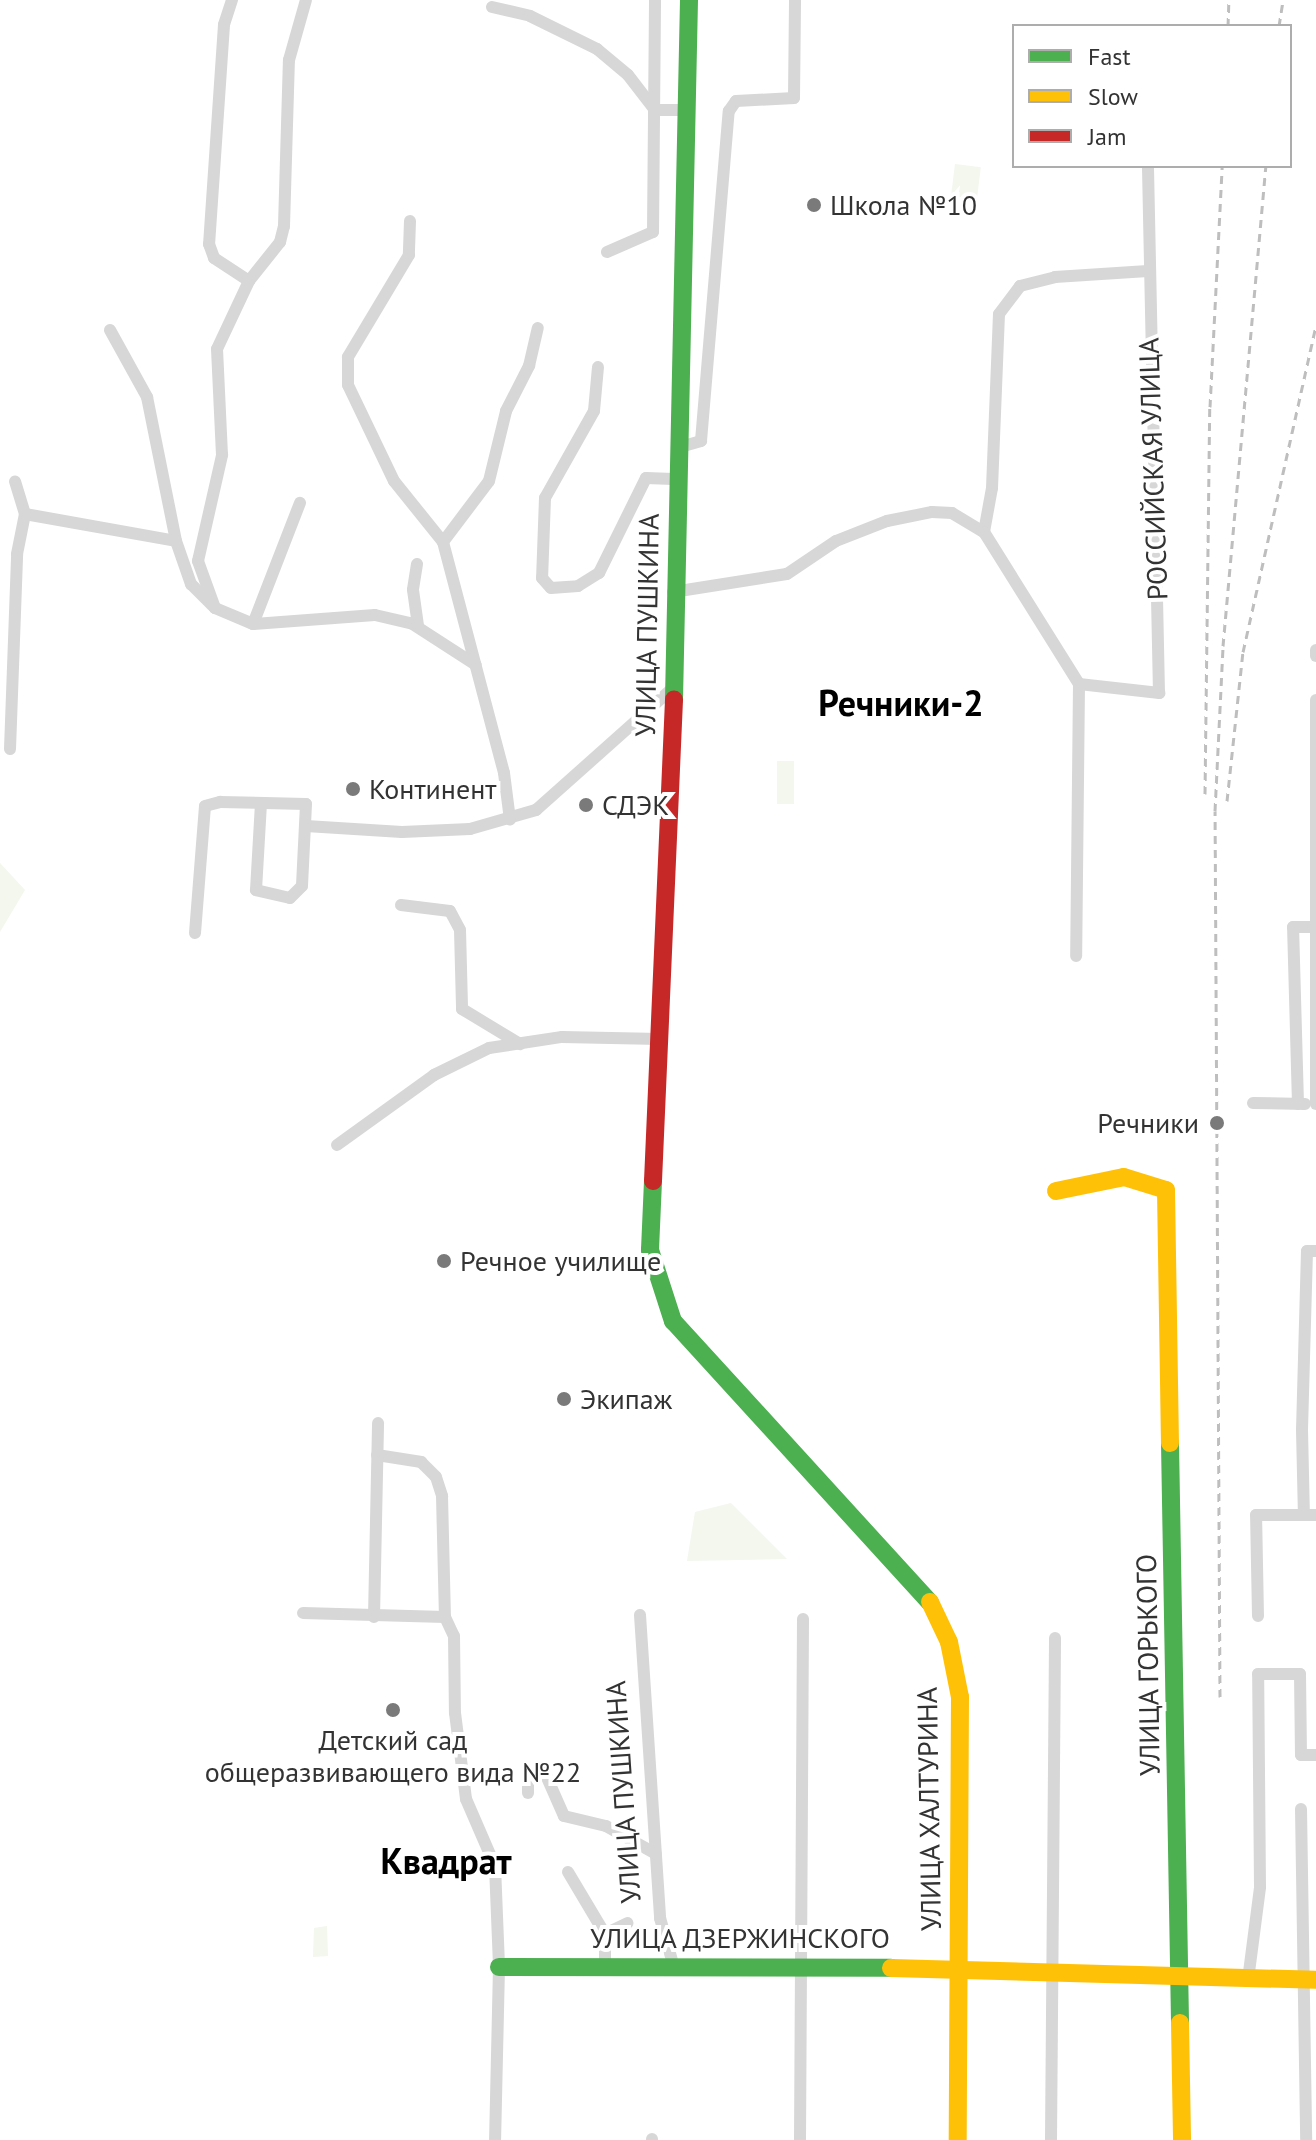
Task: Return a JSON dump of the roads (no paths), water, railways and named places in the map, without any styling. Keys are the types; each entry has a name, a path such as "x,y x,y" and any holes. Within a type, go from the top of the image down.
{"main road":[{"name":"УЛИЦА ПУШКИНА","path":"650,1250 675,686 673,592 680,479 689,0"},
{"name":"УЛИЦА ГОРЬКОГО","path":"1056,1191 1124,1177 1166,1190 1182,2140"},
{"name":"УЛИЦА ХАЛТУРИНА","path":"650,1250 673,1321 926,1594 949,1642 960,1697 958,2140"},
{"name":"УЛИЦА ДЗЕРЖИНСКОГО","path":"499,1967 805,1965 959,1968 1181,1980 1308,1979"}],"street":[{"path":"232,0 224,25 209,244 214,258 249,281"},
{"path":"215,608 198,561 222,455 217,349 249,281 280,242 284,226 289,60 306,0"},
{"path":"607,252 653,232 655,0"},
{"path":"680,447 701,441 729,111 736,101 794,98 795,0"},
{"path":"492,7 530,16 597,49 628,75 655,110"},
{"path":"655,110 687,110"},
{"name":"РОССИЙСКАЯ УЛИЦА","path":"1079,684 1159,693 1148,168"},
{"path":"410,221 409,255 348,357 348,385 394,481 443,542 476,665 510,820"},
{"path":"984,532 992,488 999,314 1020,286 1055,277 1148,271"},
{"path":"443,542 489,481 506,411 529,366 538,328"},
{"path":"110,330 147,397 176,541 191,584 215,608 253,624 347,614 375,615 418,627 476,665"},
{"path":"598,367 594,411 545,498 542,578 551,588 578,586 599,573 646,478 680,479"},
{"path":"10,749 17,554 25,514 15,482"},
{"path":"253,624 300,503"},
{"path":"673,592 787,574 836,541 887,521 932,512 952,513 984,532 1079,684 1076,956"},
{"path":"25,514 176,541"},
{"path":"417,564 413,590 418,627"},
{"path":"306,826 402,832 470,829 510,820 536,810 675,686"},
{"path":"1253,1103 1316,1104 1316,700"},
{"path":"195,933 201,813 212,803 306,804 298,893 267,896 254,882 261,804"},
{"path":"401,905 450,911 460,930 462,1009 520,1044"},
{"path":"1298,1104 1293,927 1316,927"},
{"path":"337,1145 434,1075 489,1048 562,1037 660,1039"},
{"path":"1258,1616 1256,1515 1310,1515 1307,1251 1316,1251"},
{"path":"374,1617 378,1423"},
{"path":"377,1455 421,1462 436,1477 442,1496 445,1617 454,1636 455,1713 466,1799 495,1866 499,1967 495,2140"},
{"path":"303,1613 445,1617"},
{"name":"УЛИЦА ПУШКИНА","path":"640,1615 660,1918 673,1964"},
{"path":"800,2140 800,1970 805,1965 803,1619"},
{"path":"1051,2140 1055,1638"},
{"path":"1248,1980 1260,1887 1258,1674 1300,1674 1301,1755 1316,1755"},
{"path":"528,1793 528,1773 545,1773 564,1816 606,1826 656,1854"},
{"path":"1301,1809 1308,1979 1306,2140"},
{"path":"568,1872 605,1934 605,1965"},
{"path":"605,1934 628,1923"}],"railway":[{"path":"1228,24 1229,0"},
{"path":"1279,24 1283,0"},
{"path":"1205,794 1210,407 1222,168"},
{"path":"1220,1697 1215,811 1223,646 1266,168"},
{"path":"1227,801 1243,652 1316,326"}],"place":[{"name":"Школа №10","path":"814,205"},
{"name":"Континент","path":"353,789"},
{"name":"СДЭК","path":"586,805"},
{"name":"Речники","path":"1217,1123"},
{"name":"Речное училище","path":"444,1261"},
{"name":"Экипаж","path":"564,1399"},
{"name":"Детский сад общеразвивающего вида №22","path":"393,1710"}],"district":[{"name":"Речники-2","path":"901,703"},
{"name":"Квадрат","path":"446,1861"}]}
